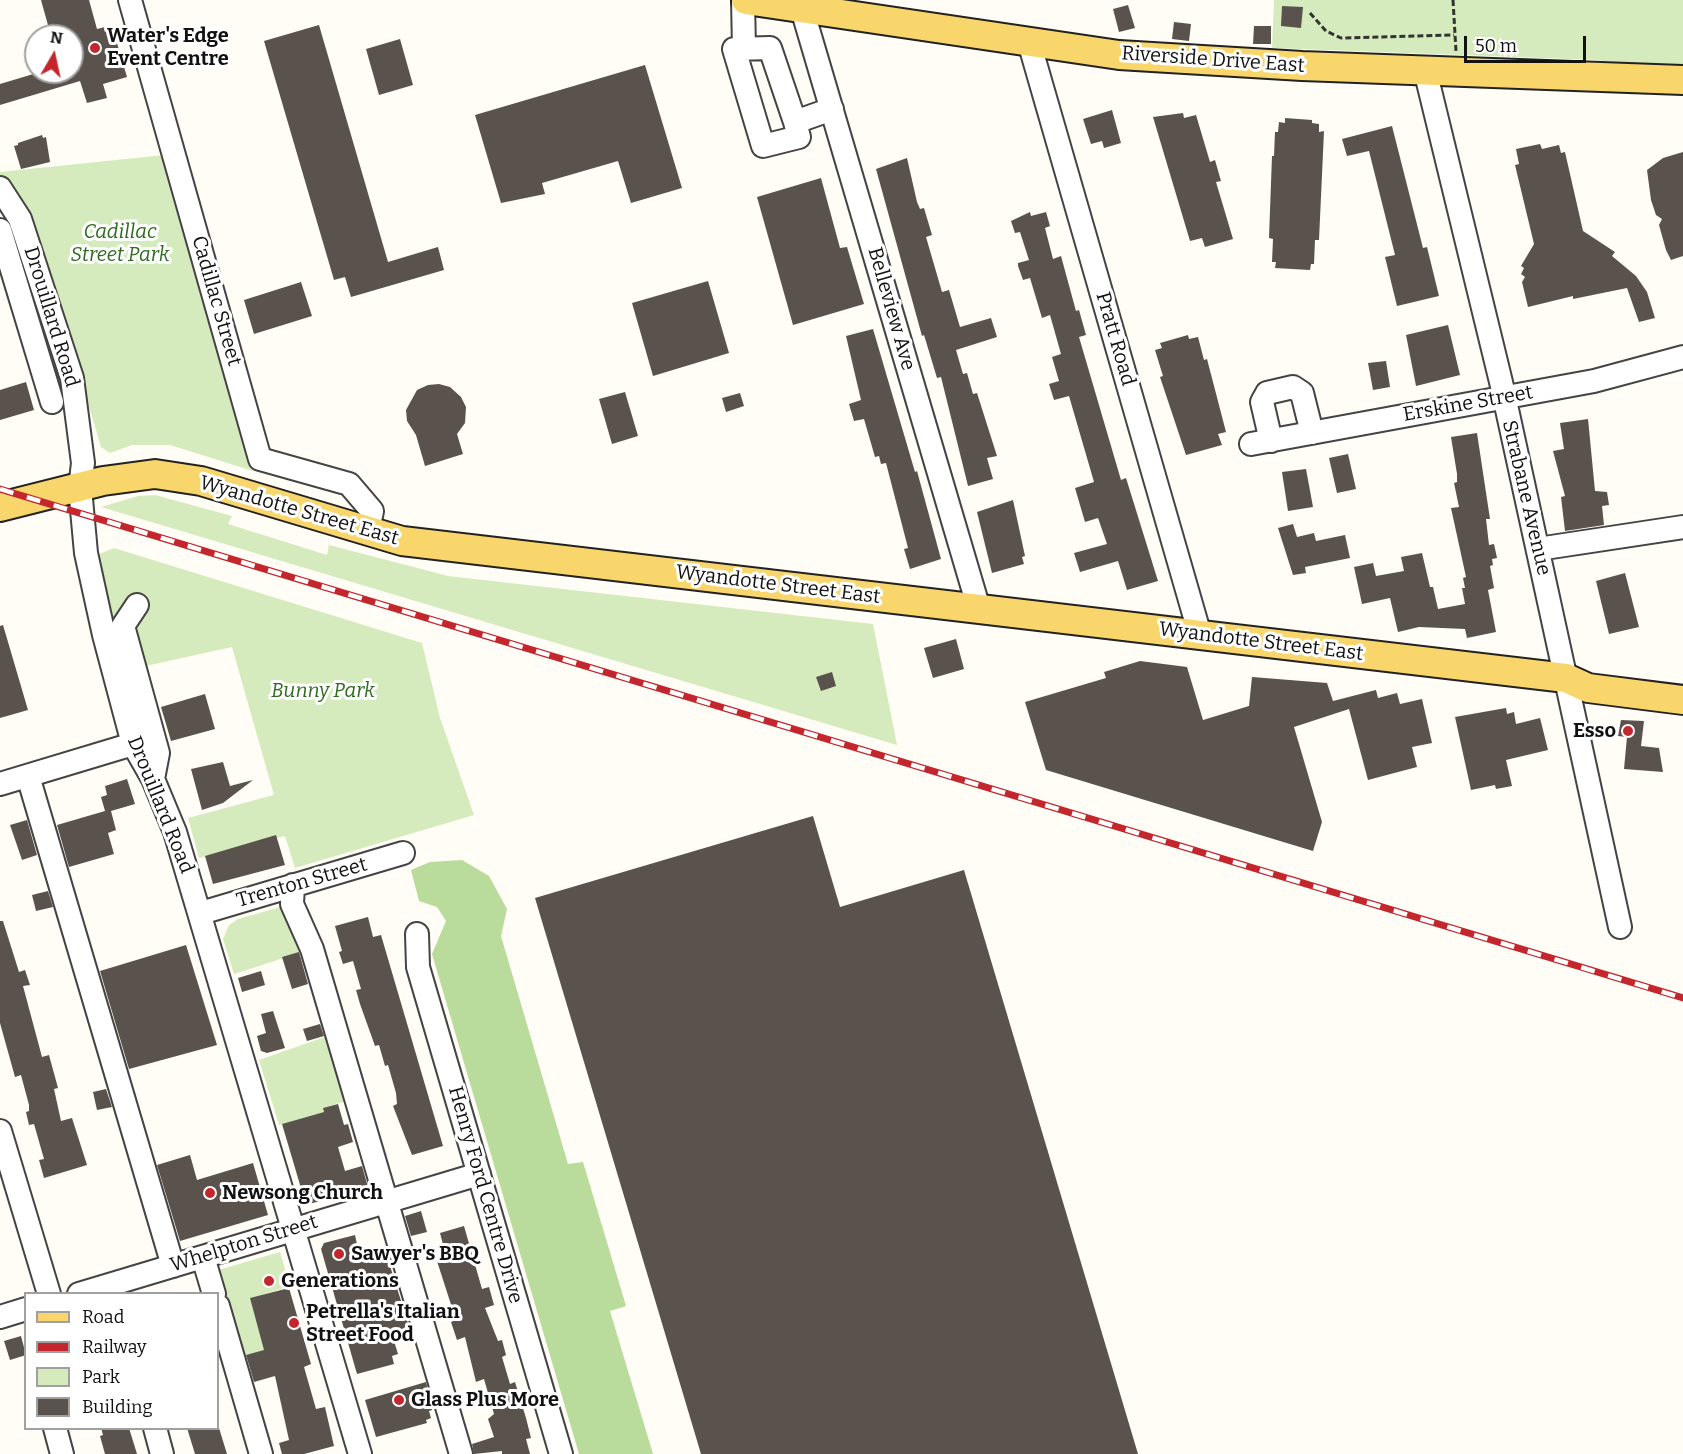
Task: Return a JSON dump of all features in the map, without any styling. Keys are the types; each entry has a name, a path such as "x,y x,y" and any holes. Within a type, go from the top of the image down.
{"main road":[{"name":"Riverside Drive East","path":"745,0 1119,55 1683,80"},
{"name":"Wyandotte Street East","path":"0,507 103,481 155,474 201,481 402,541 1566,678 1588,688 1683,700"},
{"name":"Wyandotte Street East","path":"1566,678 1594,670 1683,680"}],"street":[{"name":"Cadillac Street","path":"130,0 261,459 349,484 372,511 368,531"},
{"path":"744,49 745,0"},
{"name":"Belleview Ave","path":"802,9 979,609"},
{"name":"Pratt Road","path":"1029,42 1200,635"},
{"path":"770,48 795,122 799,137 764,146 734,49 770,48"},
{"name":"Strabane Avenue","path":"1425,70 1504,398 1620,927"},
{"path":"795,122 832,109"},
{"name":"Drouillard Road","path":"0,188 20,219 72,378 83,463 80,488 86,552 104,635 133,744 153,779 175,832 201,913 360,1454"},
{"path":"0,230 52,402"},
{"name":"Erskine Street","path":"1312,433 1302,393 1293,387 1267,393 1262,402 1261,442 1312,433 1504,398 1594,381 1683,357"},
{"path":"1538,549 1683,527"},
{"path":"137,605 123,626 159,753 153,779"},
{"path":"0,784 133,744"},
{"path":"28,776 173,1266"},
{"name":"Trenton Street","path":"201,913 403,854"},
{"path":"293,885 292,904 312,949 461,1454"},
{"name":"Henry Ford Centre Drive","path":"417,934 418,967 561,1454"},
{"path":"0,1131 49,1292"},
{"name":"Whelpton Street","path":"88,1292 113,1289 173,1266 293,1228 479,1174"},
{"path":"203,1257 214,1292"},
{"path":"219,1309 261,1454"},
{"path":"56,1430 62,1454"},
{"path":"156,1430 162,1454"}],"path":[{"path":"1453,0 1456,52"},
{"path":"1310,13 1326,31 1341,38 1454,35"}],"green space":[{"path":"1274,0 1683,0 1683,71 1596,60 1272,48"},
{"name":"Cadillac Street Park","path":"174,154 260,459 253,471 170,445 132,445 110,453 101,447 35,224 0,188 0,172"},
{"path":"155,495 232,516 228,524 327,555 329,545 448,576 873,624 897,745 101,507 138,496"},
{"name":"Bunny Park","path":"114,548 422,643 440,718 474,815 295,868 285,836 199,858 188,818 274,795 232,647 127,670 97,555"},
{"path":"462,860 489,876 507,909 501,936 568,1164 583,1162 626,1306 610,1311 653,1454 579,1454 432,954 446,921 437,907 419,901 411,870 430,862"},
{"path":"298,902 312,949 234,974 223,939 229,925 238,919"},
{"path":"336,1033 356,1098 323,1108 324,1112 279,1125 259,1060"},
{"path":"280,1252 290,1286 253,1298 269,1350 233,1358 219,1310 219,1292 214,1292 208,1273"}],"building":[{"name":"Water's Edge Event Centre","path":"41,0 89,0 97,29 105,27 108,35 114,33 127,77 103,84 107,98 87,103 81,84 84,84 84,24 48,24"},
{"path":"1128,5 1135,28 1119,32 1113,9"},
{"path":"1282,6 1303,7 1301,28 1281,26"},
{"path":"1174,22 1191,24 1189,41 1172,39"},
{"path":"319,25 388,262 438,247 444,270 351,297 345,277 334,280 264,41"},
{"path":"1254,26 1271,26 1271,44 1253,44"},
{"path":"400,39 413,85 379,95 366,49"},
{"path":"645,65 682,188 631,203 618,161 542,183 545,194 501,203 475,115"},
{"name":"Water's Edge Event Centre","path":"24,77 24,84 70,84 0,105 0,84"},
{"path":"1112,110 1121,143 1104,148 1102,141 1091,144 1083,119"},
{"path":"1183,113 1184,118 1196,115 1210,162 1215,160 1221,181 1216,182 1233,239 1205,247 1202,238 1190,241 1153,117"},
{"path":"1285,118 1312,120 1312,123 1319,124 1319,132 1324,131 1319,240 1315,240 1314,264 1311,264 1310,270 1275,268 1276,262 1272,262 1273,239 1269,238 1272,156 1274,156 1275,132 1278,132 1279,122 1285,123"},
{"path":"1392,126 1423,248 1427,247 1439,296 1397,306 1385,257 1395,255 1369,151 1347,156 1342,139"},
{"path":"42,135 43,138 46,137 50,162 21,169 14,146"},
{"path":"1540,144 1542,149 1559,145 1561,153 1565,152 1583,231 1615,252 1612,256 1636,276 1647,292 1655,318 1639,322 1627,288 1573,299 1573,296 1528,307 1522,282 1525,277 1521,274 1524,268 1521,266 1534,244 1515,165 1519,164 1516,149"},
{"path":"1683,152 1683,256 1671,260 1659,225 1662,219 1656,215 1651,200 1647,170 1663,158"},
{"path":"907,158 917,202 920,209 924,208 932,235 926,237 942,292 949,290 960,327 991,318 997,337 956,350 963,374 967,373 973,394 977,393 997,456 987,458 993,479 968,486 941,377 937,378 924,335 922,336 876,169"},
{"path":"821,178 840,248 847,247 864,304 793,325 757,197"},
{"path":"1030,212 1031,216 1046,212 1050,226 1045,228 1053,259 1061,256 1076,311 1079,310 1086,335 1079,337 1121,480 1126,478 1158,581 1127,590 1118,561 1080,572 1074,553 1107,544 1098,518 1085,522 1075,488 1094,482 1069,396 1054,400 1049,384 1059,381 1052,357 1061,354 1050,315 1042,318 1030,278 1023,280 1018,266 1018,263 1029,260 1020,232 1015,233 1011,221"},
{"path":"708,281 729,353 653,376 632,303"},
{"path":"301,282 312,316 254,334 244,300"},
{"path":"1448,325 1460,375 1416,386 1406,335"},
{"path":"873,329 915,472 917,471 941,559 910,569 904,549 908,548 886,463 881,464 879,456 875,457 864,419 854,421 849,404 861,400 846,336"},
{"path":"1188,335 1189,339 1198,337 1204,360 1207,359 1226,432 1218,434 1222,445 1186,455 1160,377 1163,376 1155,350 1162,348 1160,343"},
{"path":"1386,361 1390,387 1373,390 1368,363"},
{"path":"26,382 34,410 0,420 0,390"},
{"path":"439,384 450,387 461,397 466,407 465,423 457,434 463,454 425,466 416,435 407,421 406,410 417,390 428,385"},
{"path":"625,392 638,436 612,444 599,399"},
{"path":"740,393 744,406 726,412 722,398"},
{"path":"1588,419 1595,491 1607,492 1609,505 1602,506 1604,525 1565,531 1561,497 1565,496 1553,451 1564,449 1560,423"},
{"path":"1477,433 1490,519 1486,519 1489,545 1494,544 1497,558 1492,559 1493,565 1490,566 1494,588 1488,590 1496,632 1467,638 1465,629 1419,627 1398,632 1390,598 1362,604 1354,567 1373,563 1376,576 1404,571 1401,557 1422,553 1438,609 1465,604 1462,588 1465,588 1463,578 1466,577 1451,508 1459,507 1454,483 1457,482 1457,474 1451,437"},
{"path":"1348,454 1356,489 1337,493 1329,458"},
{"path":"1306,469 1313,507 1288,511 1282,472"},
{"path":"1013,500 1025,556 1022,557 1024,564 992,573 977,512"},
{"path":"1293,524 1297,537 1314,533 1316,541 1345,535 1350,558 1305,567 1306,573 1293,575 1278,528"},
{"path":"1625,573 1639,627 1609,634 1596,581"},
{"path":"3,625 28,710 0,718 0,626"},
{"path":"956,639 964,669 933,678 924,648"},
{"path":"1140,661 1187,667 1203,720 1249,706 1252,677 1327,683 1333,701 1376,690 1378,698 1397,693 1400,704 1422,699 1432,743 1412,747 1417,767 1368,780 1349,709 1294,727 1322,822 1313,851 1046,770 1025,702 1106,678 1104,672"},
{"path":"832,672 836,686 821,691 816,677"},
{"path":"205,694 215,729 171,741 161,707"},
{"path":"1506,708 1507,714 1514,712 1516,724 1540,718 1548,750 1506,760 1512,786 1496,789 1495,785 1471,790 1455,717"},
{"path":"1621,720 1644,721 1641,746 1659,748 1663,772 1624,769 1627,737 1618,736"},
{"path":"223,762 230,786 253,780 223,803 202,810 191,769"},
{"path":"127,779 135,804 111,811 116,830 108,833 114,854 69,867 57,825 105,811 101,797 107,795 105,786"},
{"path":"813,816 840,907 964,870 1138,1454 701,1454 535,898"},
{"path":"27,820 37,855 22,860 10,825"},
{"path":"276,835 285,865 213,884 205,856"},
{"path":"48,891 53,907 36,911 32,895"},
{"path":"368,917 373,937 381,935 443,1146 412,1155 393,1106 397,1104 396,1093 388,1065 385,1066 379,1045 375,1046 360,1004 356,990 361,989 353,961 343,964 339,952 342,951 335,926"},
{"path":"0,921 3,921 19,972 25,970 30,985 23,986 42,1057 49,1055 58,1088 54,1089 61,1121 72,1118 87,1165 44,1178 39,1160 44,1159 34,1124 29,1125 26,1112 29,1111 29,1105 21,1075 15,1077 0,1023"},
{"path":"186,945 217,1045 129,1069 100,971"},
{"path":"299,952 308,984 292,989 282,957"},
{"path":"261,971 265,985 242,992 238,978"},
{"path":"273,1011 285,1048 267,1053 261,1051 257,1036 266,1033 261,1014"},
{"path":"320,1024 324,1036 307,1041 303,1029"},
{"path":"106,1089 112,1107 97,1110 93,1092"},
{"path":"338,1104 344,1125 348,1124 353,1142 338,1147 345,1171 362,1166 368,1187 306,1205 282,1124 324,1112 323,1108"},
{"name":"Newsong Church","path":"190,1155 197,1180 253,1163 268,1215 180,1241 157,1165"},
{"path":"421,1211 427,1232 411,1236 405,1216"},
{"path":"464,1226 482,1289 489,1287 494,1305 485,1308 498,1341 502,1340 506,1355 502,1357 510,1384 515,1382 531,1438 526,1439 530,1454 502,1454 502,1451 474,1454 472,1444 494,1437 488,1419 494,1414 484,1379 476,1382 465,1337 457,1340 451,1322 456,1320 436,1258 446,1256 440,1233"},
{"path":"355,1235 360,1258 386,1253 412,1336 394,1341 398,1354 392,1356 394,1364 357,1374 321,1249 324,1243"},
{"path":"289,1288 311,1364 304,1367 316,1409 325,1407 334,1446 304,1454 282,1454 279,1443 289,1440 275,1376 254,1382 246,1355 264,1350 250,1298"},
{"path":"21,1336 24,1356 10,1360 4,1341"},
{"path":"426,1382 432,1410 429,1411 431,1418 426,1420 427,1423 376,1437 365,1400"},
{"path":"219,1428 227,1454 195,1454 188,1430 219,1430"},
{"path":"102,1430 130,1430 137,1454 105,1454 100,1436 103,1435"}],"railway":[{"path":"0,489 1683,998"}],"place":[{"name":"Water's Edge Event Centre","path":"95,48"},
{"name":"Esso","path":"1628,731"},
{"name":"Newsong Church","path":"210,1193"},
{"name":"Sawyer's BBQ","path":"339,1254"},
{"name":"Generations","path":"269,1281"},
{"name":"Petrella's Italian Street Food","path":"294,1323"},
{"name":"Glass Plus More","path":"399,1400"}]}
